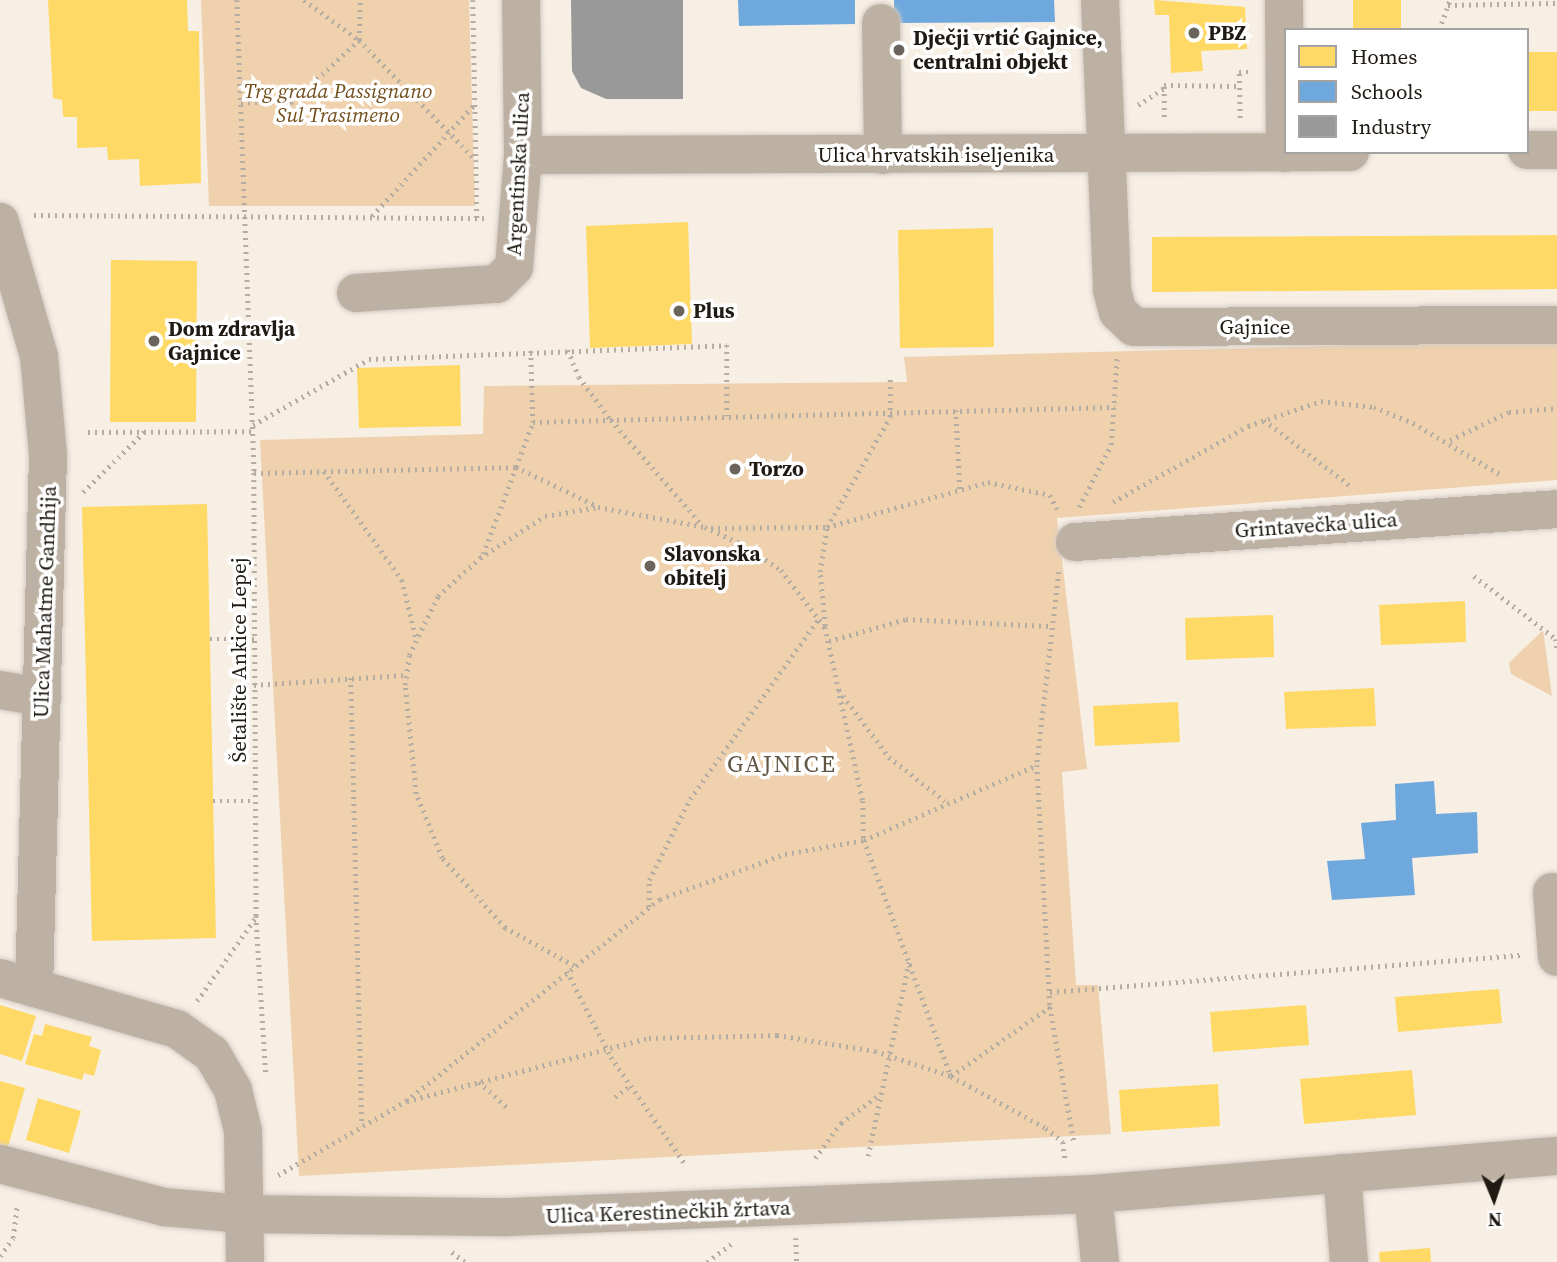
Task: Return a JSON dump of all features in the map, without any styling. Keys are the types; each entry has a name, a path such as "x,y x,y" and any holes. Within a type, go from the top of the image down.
{"street":[{"name":"Argentinska ulica","path":"356,293 497,284 514,267 523,155 522,0"},
{"path":"1100,0 1102,155 1118,312"},
{"path":"1284,0 1284,28"},
{"path":"881,23 883,155"},
{"path":"1529,150 1557,150"},
{"name":"Ulica hrvatskih iseljenika","path":"523,155 1284,153"},
{"name":"Ulica Mahatme Gandhija","path":"7,235 39,356 45,414 42,697 17,983"},
{"name":"Gajnice","path":"1118,312 1133,327 1557,325"},
{"name":"Grintavečka ulica","path":"1067,535 1557,509"},
{"path":"0,690 42,697"},
{"path":"1552,892 1557,954"},
{"path":"17,983 177,1029 212,1054 240,1111 245,1262"},
{"name":"Ulica Kerestinečkih žrtava","path":"0,1164 164,1207 244,1214 508,1217 1093,1194 1557,1156"},
{"path":"1342,1173 1349,1262"},
{"path":"1093,1194 1100,1262"}],"path":[{"name":"Šetalište Ankice Lepej","path":"237,0 254,472 256,916 266,1078"},
{"path":"304,0 359,40 476,160"},
{"path":"241,102 291,103 359,40 360,0"},
{"path":"473,0 477,218"},
{"path":"1439,28 1449,2 1557,4"},
{"path":"1240,124 1239,72 1262,72"},
{"path":"1164,125 1164,85 1240,86"},
{"path":"372,216 474,105"},
{"path":"7,235 245,215 498,218"},
{"path":"1074,1142 1050,1007 1037,765 1051,626 1067,535 1111,445 1118,312"},
{"path":"88,432 253,428 369,359 727,345 727,416"},
{"path":"568,350 579,377 611,420 705,527 781,570 825,627"},
{"path":"483,555 533,422 531,351"},
{"path":"890,376 890,411 827,527 820,572 825,627 863,800 864,840 951,1076"},
{"path":"1106,507 1265,420 1339,401 1374,407 1450,440 1507,479"},
{"path":"533,422 1115,407"},
{"path":"1450,440 1509,412 1557,408"},
{"path":"956,410 960,489"},
{"path":"1265,420 1364,496"},
{"path":"72,503 145,432"},
{"path":"254,472 516,467 598,507 705,527 827,527 960,489 1003,483 1050,495 1067,535"},
{"path":"324,471 402,580 417,639"},
{"path":"574,966 505,928 442,858 416,794 406,675 417,639 438,596 483,555 545,516 598,507"},
{"path":"1474,576 1556,639 1557,648"},
{"path":"649,907 652,871 690,799 819,618"},
{"path":"829,641 906,619 1051,626"},
{"path":"210,639 254,639"},
{"path":"254,685 406,675"},
{"path":"351,678 362,1126"},
{"path":"837,686 889,757 945,801"},
{"path":"274,1177 406,1101 649,907 731,869 864,840 945,801 1037,765"},
{"path":"213,802 255,801"},
{"path":"187,1013 256,916"},
{"path":"1050,992 1557,954"},
{"path":"868,1157 909,962"},
{"path":"567,971 605,1047 685,1164"},
{"path":"951,1076 1050,1007"},
{"path":"406,1101 605,1047 721,1034 791,1037 888,1055 951,1076 1063,1142"},
{"path":"479,1082 510,1110"},
{"path":"615,1097 631,1085"},
{"path":"815,1158 841,1123 880,1094"},
{"path":"0,1256 13,1238 18,1197"}],"green space":[{"name":"Trg grada Passignano Sul Trasimeno","path":"201,0 469,0 475,206 209,206"},
{"path":"1557,340 1557,480 1057,518 1087,769 1062,772 1076,985 1098,985 1111,1134 299,1176 260,440 483,434 484,386 907,382 904,357"},
{"path":"1543,630 1552,696 1511,674 1509,663"}],"building: Homes":[{"path":"48,0 187,0 188,31 199,31 201,183 140,186 139,159 108,160 107,147 77,148 77,117 63,117 62,100 53,98"},
{"path":"1154,0 1245,7 1247,49 1201,51 1203,71 1171,73 1169,15 1155,15"},
{"path":"1353,0 1401,0 1401,28 1353,28"},
{"path":"1529,52 1557,52 1557,111 1529,111"},
{"path":"688,222 692,344 590,348 586,226"},
{"path":"993,228 994,347 900,348 898,230"},
{"path":"1557,235 1557,289 1152,292 1152,237"},
{"name":"Dom zdravlja Gajnice","path":"111,260 197,261 196,422 110,422"},
{"path":"460,365 461,426 359,428 357,368"},
{"path":"207,504 216,938 92,941 82,507"},
{"path":"1465,601 1466,642 1381,645 1379,605"},
{"path":"1273,615 1274,657 1186,660 1185,618"},
{"path":"1374,688 1376,726 1286,729 1284,692"},
{"path":"1178,702 1180,742 1095,746 1093,706"},
{"path":"1499,989 1502,1023 1398,1032 1395,997"},
{"path":"0,1005 36,1016 22,1061 0,1054"},
{"path":"1306,1005 1309,1045 1213,1052 1210,1012"},
{"path":"45,1024 92,1037 89,1046 101,1050 94,1076 84,1073 82,1080 25,1064 34,1034 42,1036"},
{"path":"1412,1070 1416,1115 1304,1124 1300,1079"},
{"path":"0,1081 25,1088 7,1150 0,1148"},
{"path":"1218,1084 1220,1126 1122,1132 1119,1090"},
{"path":"38,1098 81,1111 69,1153 26,1140"},
{"path":"1430,1248 1431,1262 1380,1262 1379,1252"}],"building: Schools":[{"path":"738,0 855,0 855,24 739,26"},
{"path":"894,0 1054,0 1055,22 894,23"},
{"path":"1434,781 1436,814 1477,812 1478,853 1412,858 1415,895 1332,900 1327,861 1365,859 1361,823 1396,820 1395,784"}],"building: Industry":[{"path":"571,0 683,0 683,99 606,99 581,88 572,71"}],"place":[{"name":"PBZ","path":"1194,33"},
{"name":"Dječji vrtić Gajnice, centralni objekt","path":"899,50"},
{"name":"Plus","path":"679,311"},
{"name":"Dom zdravlja Gajnice","path":"154,341"},
{"name":"Torzo","path":"735,469"},
{"name":"Slavonska obitelj","path":"650,566"}],"district":[{"name":"GAJNICE","path":"782,764"}]}
